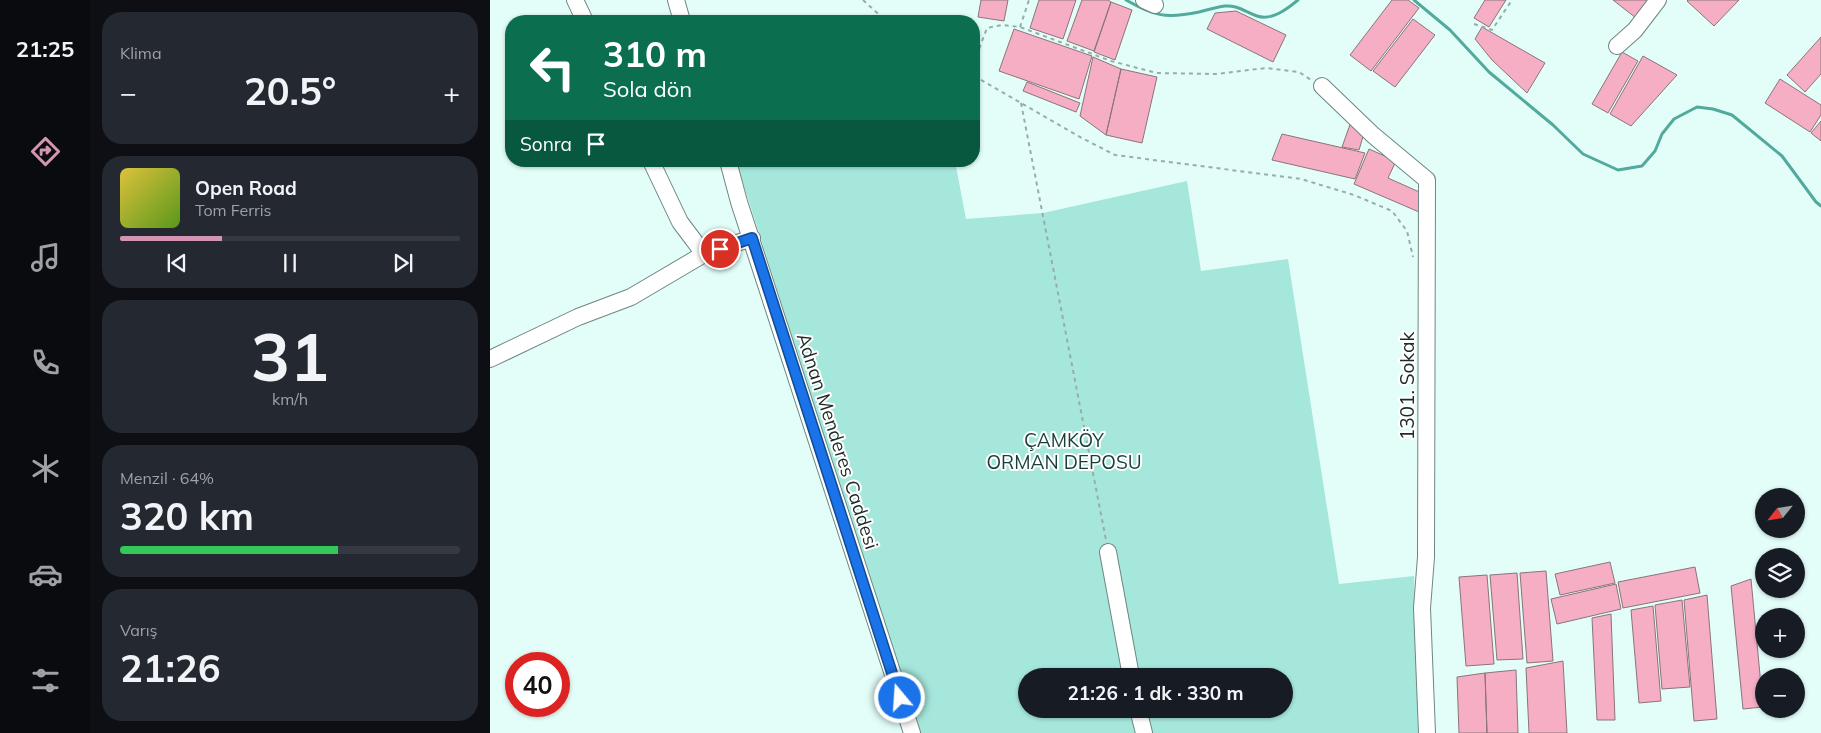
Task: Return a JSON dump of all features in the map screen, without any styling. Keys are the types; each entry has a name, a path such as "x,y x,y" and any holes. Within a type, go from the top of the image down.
{"street":[{"path":"575,0 582,15"},
{"path":"676,0 680,15"},
{"path":"1617,46 1635,30 1658,0"},
{"name":"1301. Sokak","path":"1322,86 1373,135 1427,180 1426,548 1422,608 1427,733"},
{"path":"654,167 680,222 704,254"},
{"name":"Adnan Menderes Caddesi","path":"730,167 739,202 912,733"},
{"path":"490,359 578,317 631,297 704,254 752,238"},
{"path":"1108,552 1130,668"},
{"path":"1140,718 1144,733"}],"path":[{"path":"863,0 879,15"},
{"path":"1020,27 1029,0"},
{"path":"1474,24 1492,30 1512,0"},
{"path":"980,46 987,28 1002,25 1020,27 1111,61 1157,73 1216,74 1266,68 1299,72 1322,86"},
{"path":"980,79 1115,155 1301,179 1354,195 1392,211 1407,231 1413,260"},
{"path":"1021,103 1108,552"}],"green space":[{"name":"ÇAMKÖY ORMAN DEPOSU","path":"738,167 956,167 966,219 1043,213 1187,181 1201,271 1288,259 1339,584 1414,576 1418,733 918,733"}],"building":[{"path":"981,0 1008,0 1004,21 980,17 978,15"},
{"path":"1039,0 1076,0 1063,39 1030,28"},
{"path":"1082,0 1108,0 1111,2 1094,51 1067,41"},
{"path":"1392,0 1408,0 1419,8 1371,71 1350,55"},
{"path":"1485,0 1506,0 1489,27 1474,18"},
{"path":"1613,0 1651,0 1636,18"},
{"path":"1688,0 1739,0 1714,26"},
{"path":"1111,2 1132,10 1115,60 1094,52"},
{"path":"1236,11 1286,35 1273,62 1207,29 1215,13"},
{"path":"1413,19 1435,35 1395,87 1373,71"},
{"path":"1482,27 1545,63 1527,93 1492,60 1475,39"},
{"path":"1014,29 1092,56 1079,99 999,71"},
{"path":"1821,37 1821,74 1805,92 1787,75"},
{"path":"1622,52 1638,61 1608,113 1592,104"},
{"path":"1643,56 1677,75 1631,126 1610,114"},
{"path":"1093,57 1121,69 1106,135 1080,116"},
{"path":"1121,69 1157,77 1142,143 1106,135"},
{"path":"1780,79 1821,105 1821,115 1810,132 1765,103"},
{"path":"1027,82 1080,103 1076,112 1023,91"},
{"path":"1352,119 1365,130 1359,150 1342,147"},
{"path":"1821,121 1821,141 1811,133"},
{"path":"1282,134 1365,153 1355,179 1272,160"},
{"path":"1369,149 1396,161 1388,178 1426,195 1419,212 1354,184"},
{"path":"1610,562 1615,583 1560,595 1555,574"},
{"path":"1695,567 1700,593 1623,608 1618,582"},
{"path":"1546,571 1553,661 1527,663 1520,573"},
{"path":"1517,573 1523,659 1497,660 1490,575"},
{"path":"1487,575 1494,664 1466,666 1459,577"},
{"path":"1751,579 1755,622 1755,658 1758,658 1759,668 1755,668 1755,708 1743,709 1731,586"},
{"path":"1616,584 1621,609 1557,624 1551,599"},
{"path":"1707,595 1717,719 1694,721 1684,600"},
{"path":"1682,600 1690,687 1662,689 1655,605"},
{"path":"1653,606 1661,701 1639,703 1631,610"},
{"path":"1611,614 1615,720 1597,720 1592,618"},
{"path":"1563,661 1567,733 1529,733 1526,668"},
{"path":"1516,670 1518,733 1487,733 1485,673"},
{"path":"1485,673 1487,733 1459,733 1457,677"}],"waterway":[{"path":"1126,0 1145,10 1161,15 1188,14 1230,6 1263,17 1274,16 1298,0"},
{"path":"1414,0 1450,30 1489,72 1553,125 1583,154 1618,170 1642,166 1655,151 1662,134 1674,119 1697,107 1713,109 1732,115 1782,156 1821,206"}],"route":[{"path":"720,249 752,238 900,698"}]}
